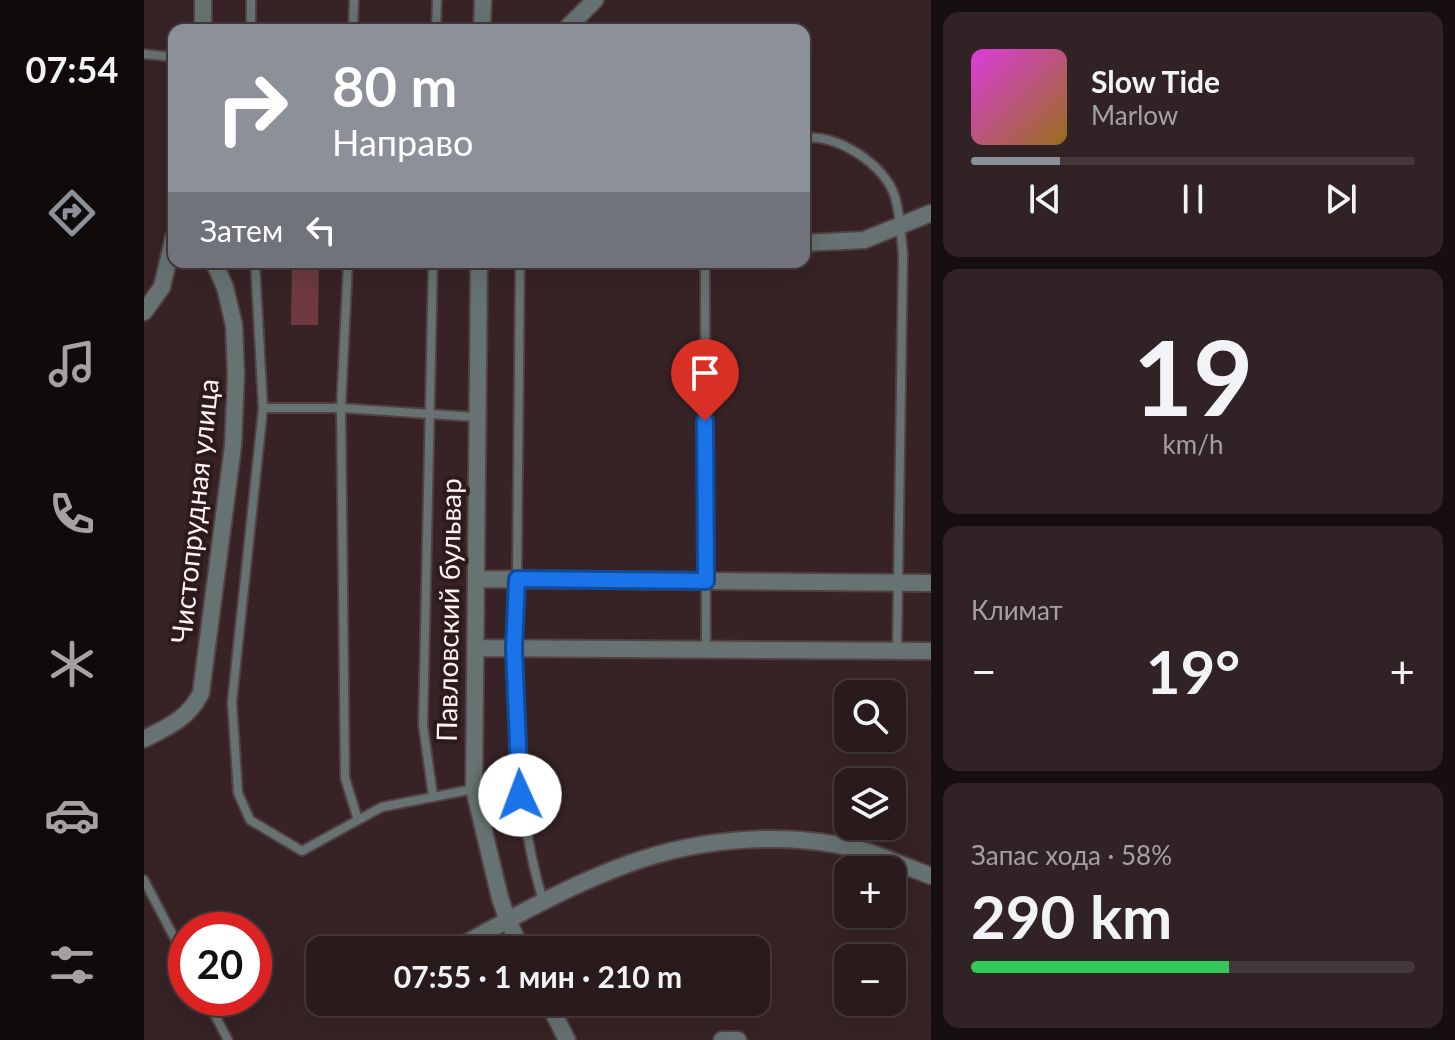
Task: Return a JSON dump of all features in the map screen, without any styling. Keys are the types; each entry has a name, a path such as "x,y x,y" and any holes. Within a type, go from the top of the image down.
{"street":[{"path":"203,0 203,24"},
{"path":"482,24 483,0"},
{"path":"571,24 595,0"},
{"path":"810,243 864,240 931,213"},
{"path":"144,312 162,287 168,262"},
{"name":"Чистопрудная улица","path":"144,739 180,720 194,708 201,693 233,446 236,375 234,325 225,287 217,268"},
{"name":"Павловский бульвар","path":"479,268 474,789 508,921 515,936"},
{"path":"476,579 931,583"},
{"path":"475,648 931,651"},
{"path":"480,936 544,901 628,864 677,851 737,841 806,841 867,852 931,876"},
{"path":"555,1016 567,1040"},
{"path":"722,1040 738,1040"}],"lane":[{"path":"251,0 251,24"},
{"path":"353,24 354,0"},
{"path":"436,24 437,0"},
{"path":"144,54 168,56"},
{"path":"810,137 844,144 871,163 894,193 901,227 897,651"},
{"path":"255,268 263,408 232,702 238,793 250,820 302,851 382,807 474,789"},
{"path":"348,268 341,408 345,778 358,820"},
{"path":"433,268 423,725 433,796"},
{"path":"520,268 514,648 520,795 531,861 544,901"},
{"path":"705,268 706,649"},
{"path":"263,408 341,408 476,417"},
{"path":"144,880 168,926"},
{"path":"215,1016 228,1040"}],"shaded area":[{"path":"292,268 319,268 318,325 291,325"}],"route":[{"path":"520,795 514,648 517,579 706,581 705,421"}]}
